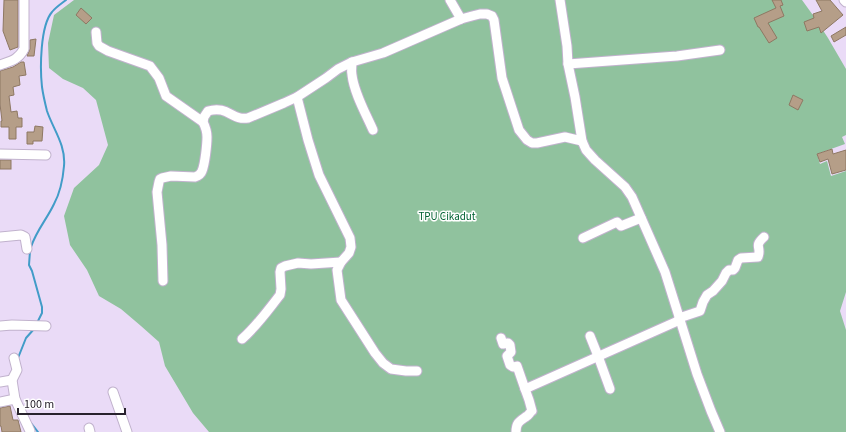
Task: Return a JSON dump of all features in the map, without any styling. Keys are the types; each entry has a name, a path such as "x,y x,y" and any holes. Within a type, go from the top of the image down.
{"street":[{"path":"0,65 16,59 21,55 24,49 24,0"},
{"path":"450,0 460,19"},
{"path":"560,0 567,46 568,64 582,141 586,150 625,187 632,197 665,272 697,374 720,432"},
{"path":"203,122 208,110 215,108 224,110 239,118 248,118 296,97 338,69 352,62 383,53 460,19 480,14 487,14 492,16 494,20 502,78 519,130 527,140 532,143 566,137 582,141"},
{"path":"96,32 97,43 99,46 108,51 150,66 159,78 166,96 203,122 205,127 207,136 202,172 195,177 171,176 162,178 159,182 157,192 162,245 163,281"},
{"path":"568,64 677,56 720,50"},
{"path":"352,62 353,81 361,104 373,130"},
{"path":"296,97 319,175 350,238 351,247 349,253 341,262 337,270 341,300 383,363 392,369 417,371"},
{"path":"0,154 46,155"},
{"path":"583,238 617,222 621,226 641,218"},
{"path":"0,237 21,235 25,237 27,249"},
{"path":"525,389 700,311 707,296 722,282 729,270 733,270 735,268 738,260 741,258 758,257 760,254 758,244 764,237"},
{"path":"242,339 258,323 280,295 281,268 298,263 311,264 341,262"},
{"path":"0,326 46,326"},
{"path":"590,336 610,389"},
{"path":"501,338 503,344 508,343 510,345 511,352 507,356 510,365 513,367 517,366 532,411 516,426 516,432"},
{"path":"14,358 17,370 12,380 16,399 30,431"},
{"path":"0,382 12,380"},
{"path":"113,392 127,432"},
{"path":"0,402 16,399"}],"green space":[{"name":"TPU Cikadut","path":"74,0 802,0 828,38 846,69 846,135 842,137 845,144 817,154 820,164 827,161 831,176 846,171 846,292 840,311 846,330 846,432 209,432 193,413 165,366 159,342 121,309 99,296 87,270 70,245 64,216 74,188 99,165 108,145 96,100 83,88 63,79 49,68 48,43 54,15"}],"building":[{"path":"4,0 18,0 18,47 10,50 3,31"},
{"path":"772,0 781,0 783,5 780,6 784,16 768,23 777,38 769,43 758,27 754,18 776,8"},
{"path":"816,0 830,0 843,15 821,33 819,27 807,31 804,22 814,18 813,14 822,11"},
{"path":"81,8 92,18 86,24 76,15"},
{"path":"846,27 846,35 834,42 831,36"},
{"path":"36,39 34,56 27,56 30,49 30,40"},
{"path":"21,62 24,62 26,75 19,76 20,85 13,87 14,95 9,96 11,112 17,111 18,118 22,118 22,127 16,127 16,139 9,139 9,127 1,127 0,71 13,67"},
{"path":"793,95 803,100 798,110 789,105"},
{"path":"35,126 43,127 42,141 33,141 33,144 27,144 27,132 34,132"},
{"path":"832,149 833,154 846,150 846,170 832,174 828,159 820,162 817,154"},
{"path":"0,160 11,160 11,169 0,169"},
{"path":"10,406 13,420 18,420 21,432 2,432 0,426 0,408"}],"waterway":[{"path":"31,247 56,200 63,175 63,151 46,108 42,87 41,59 43,37 48,19 54,10 66,0"},
{"path":"30,251 29,265 42,307 42,313 37,323"},
{"path":"18,358 26,338 34,329"},
{"path":"31,423 38,432"}]}
